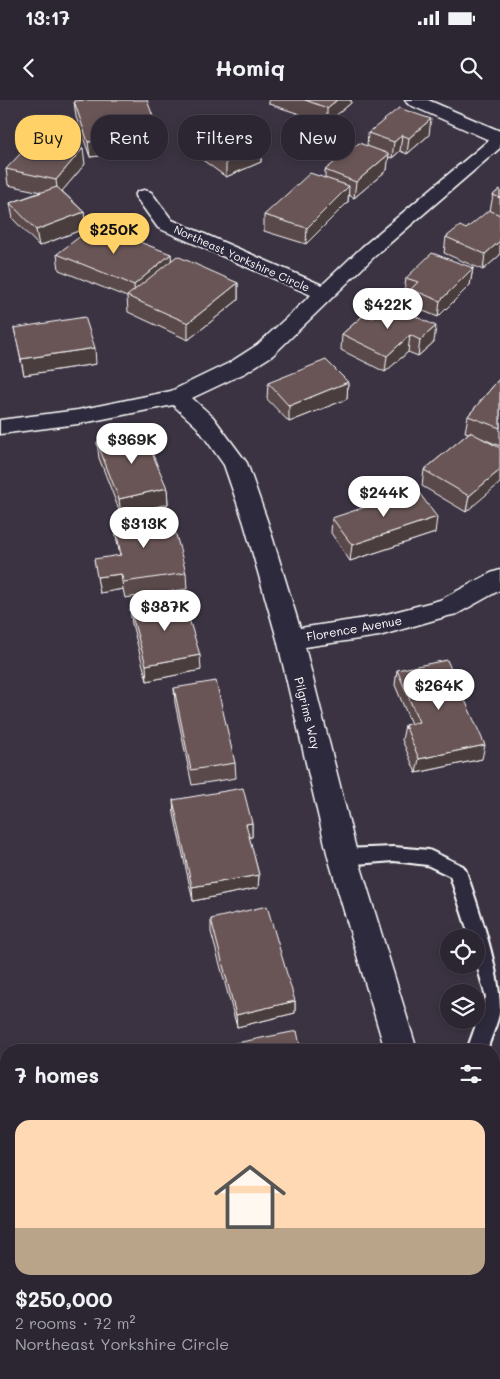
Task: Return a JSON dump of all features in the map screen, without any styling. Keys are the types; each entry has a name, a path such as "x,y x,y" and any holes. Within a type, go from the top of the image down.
{"street":[{"path":"0,426 78,417 177,397 238,368 265,350 369,251 500,139 414,100"},
{"name":"Northeast Yorkshire Circle","path":"144,196 165,224 324,293"},
{"name":"Pilgrims Way","path":"177,397 205,422 234,463 256,523 290,639 343,858 399,1044"},
{"name":"Florence Avenue","path":"290,639 380,626 448,608 500,579"}],"lane":[{"path":"343,858 402,855 429,858 457,871 477,930 496,997 479,1044"}],"building":[{"path":"147,100 152,115 91,115 91,142 88,142 81,122 81,115 79,115 74,101"},
{"path":"305,100 337,100 327,108"},
{"path":"399,108 431,119 409,138 402,135 394,142 368,133"},
{"path":"359,143 389,154 356,182 325,170 338,160 355,160 355,146"},
{"path":"15,159 73,160 56,180 6,169"},
{"path":"310,173 349,186 307,228 264,215"},
{"path":"57,187 84,212 36,230 10,203"},
{"path":"500,189 500,198 493,195"},
{"path":"489,210 500,215 500,241 485,254 446,237 460,226 466,229"},
{"path":"95,225 171,254 134,285 57,254"},
{"path":"432,253 473,268 440,301 411,289 418,282 406,278"},
{"path":"177,256 238,283 188,323 127,296"},
{"path":"389,304 436,326 420,340 410,335 387,356 342,334 365,314 373,318"},
{"path":"85,317 95,348 21,359 14,328"},
{"path":"326,360 348,382 289,406 268,383"},
{"path":"500,378 500,428 468,416"},
{"path":"143,432 167,488 119,499 97,442"},
{"path":"470,432 500,448 500,470 469,496 424,470"},
{"path":"417,490 437,517 352,545 332,518"},
{"path":"170,511 186,573 124,582 121,574 97,577 94,559 121,555 114,520"},
{"path":"183,599 200,655 146,665 130,609"},
{"path":"447,660 485,745 419,759 405,725 419,722 397,670"},
{"path":"216,681 235,763 191,770 174,688"},
{"path":"243,788 252,823 246,824 259,875 192,887 173,800"},
{"path":"267,906 295,1001 236,1015 211,919"},
{"path":"297,1031 300,1044 231,1044"}]}
